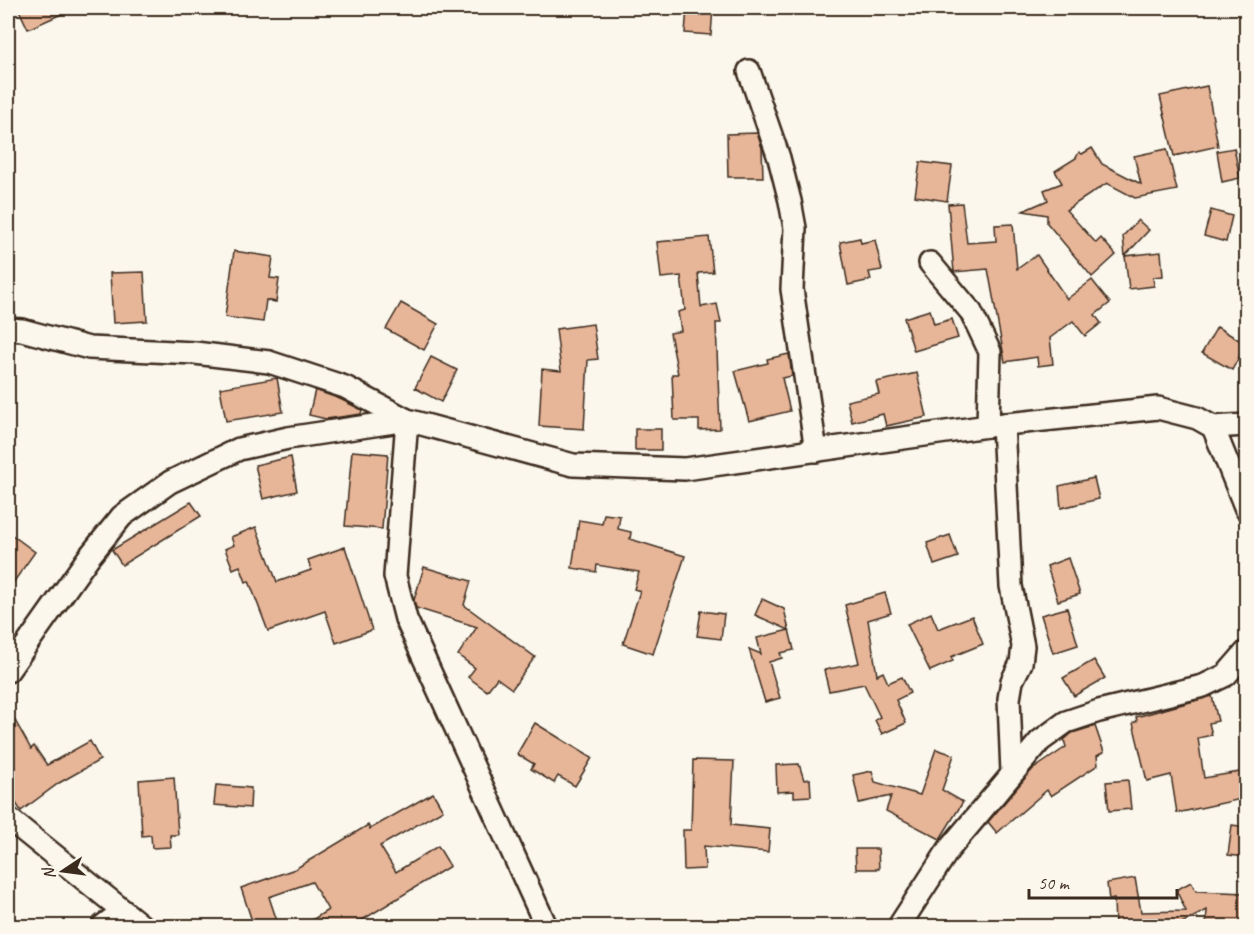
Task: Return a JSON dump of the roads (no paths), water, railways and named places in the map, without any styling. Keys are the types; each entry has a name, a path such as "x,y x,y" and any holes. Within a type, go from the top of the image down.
{"street":[{"path":"748,71 779,158 795,228 792,289 816,451"},
{"path":"930,263 971,312 990,352 1011,586 1023,646 1021,663 1012,681 1009,699 1012,773"},
{"path":"8,329 22,330 89,348 195,353 270,362 345,387 407,420 573,465 686,469 996,425 1158,408 1197,418 1213,428 1246,509"},
{"path":"8,671 87,558 122,516 170,482 239,449 288,438 407,420"},
{"path":"407,420 395,576 406,620 509,840 546,927"},
{"path":"1213,428 1246,425"},
{"path":"899,927 949,849 1040,741 1066,722 1099,711 1203,686 1226,675 1246,652"},
{"path":"8,818 142,927"},
{"path":"103,927 123,911"}]}
